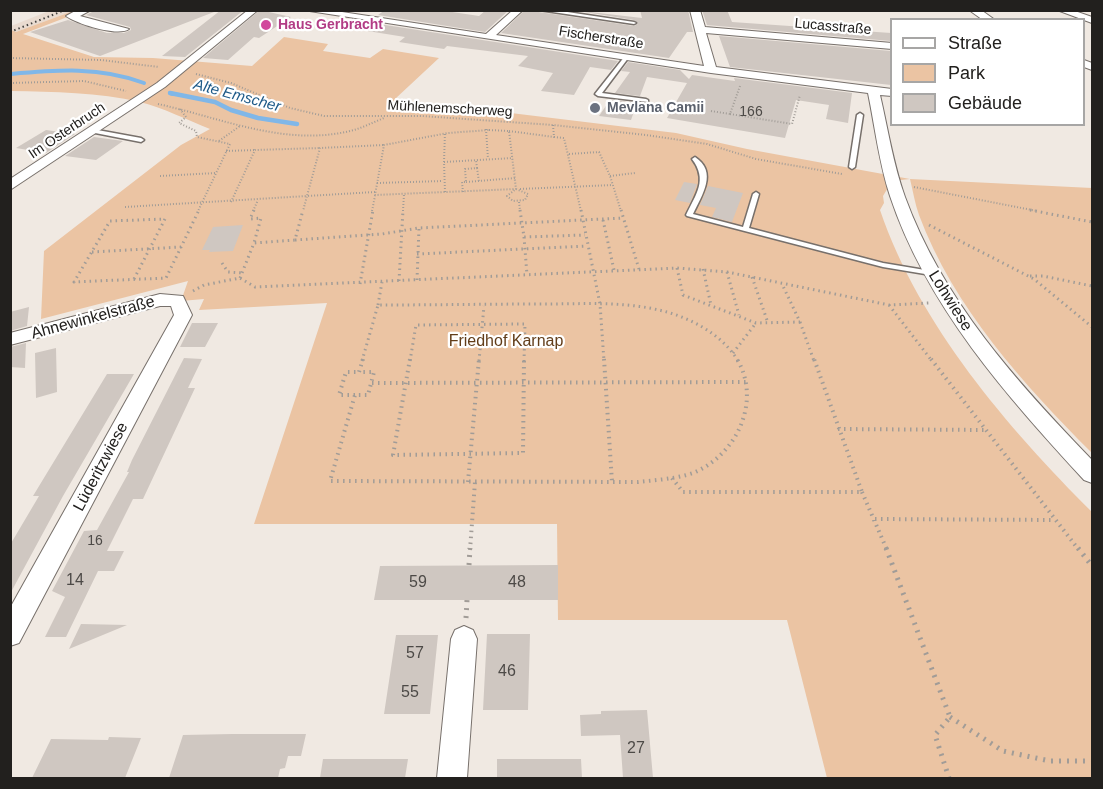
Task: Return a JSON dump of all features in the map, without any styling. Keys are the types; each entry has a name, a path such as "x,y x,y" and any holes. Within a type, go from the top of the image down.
{"street":[{"path":"87,10 71,16 113,29 124,29"},
{"name":"Im Osterbruch","path":"10,186 140,100 254,10"},
{"name":"Fischerstraße","path":"307,10 334,12 711,70 890,93"},
{"path":"489,36 519,10"},
{"path":"695,10 711,70"},
{"path":"973,10 987,18"},
{"path":"1061,10 1092,20"},
{"name":"Lucasstraße","path":"702,30 890,46"},
{"name":"Lohwiese","path":"873,92 892,180 931,273 948,302 998,370 1092,474"},
{"path":"10,165 36,169"},
{"name":"Ahnewinkelstraße","path":"10,339 160,300 177,300"},
{"name":"Lüderitzwiese","path":"10,634 183,315 177,300"},
{"path":"452,778 464,639"}],"lane":[{"path":"541,10 634,23"},
{"path":"627,57 597,94 646,101"},
{"path":"852,167 860,115"},
{"path":"92,131 141,140"},
{"path":"695,159 705,172 706,180 689,216 883,265 931,273"},
{"path":"745,230 756,194"}],"path":[{"name":"Mühlenemscherweg","path":"10,58 122,61 180,70 231,83 306,113 324,116 422,116 553,125 707,144 756,159 846,174"},
{"path":"730,114 745,74"},
{"path":"711,111 792,124 803,82"},
{"path":"134,279 165,219 110,221 74,282 166,278 230,144 196,137 196,131 178,123 186,117 180,109"},
{"path":"277,134 315,136 344,132 387,116"},
{"path":"553,125 554,136"},
{"path":"219,142 240,126"},
{"path":"226,151 384,145 445,132 486,129 509,129 564,138 600,304 612,482"},
{"path":"486,129 488,159"},
{"path":"509,129 516,189"},
{"path":"445,132 443,181 445,192"},
{"path":"360,284 366,235 384,145"},
{"path":"295,240 320,148"},
{"path":"231,202 255,150"},
{"path":"569,154 599,152 610,176 639,269"},
{"path":"444,162 513,158"},
{"path":"476,160 479,182"},
{"path":"466,182 465,169 477,168"},
{"path":"160,176 216,173"},
{"path":"610,176 634,173"},
{"path":"463,192 462,182 516,178"},
{"path":"892,180 918,189 1092,222"},
{"path":"377,183 443,181"},
{"path":"125,207 307,196 613,185"},
{"path":"516,189 528,194 528,198 519,202 507,196 516,189"},
{"path":"399,281 404,194"},
{"path":"240,278 261,218 250,219 258,200"},
{"path":"519,202 527,275"},
{"path":"254,243 366,235 419,228 623,218"},
{"path":"906,218 932,226 1029,276 1047,288 1092,327"},
{"path":"603,220 614,270"},
{"path":"417,280 419,228"},
{"path":"524,237 585,235"},
{"path":"417,255 587,246"},
{"path":"92,252 181,247"},
{"path":"222,263 228,272 243,273"},
{"path":"677,268 683,295 756,323 800,322"},
{"path":"177,300 204,285 240,278 255,287 677,268 727,272 889,305 948,302"},
{"path":"703,269 711,306"},
{"path":"727,272 739,316"},
{"path":"1029,276 1043,276 1092,286"},
{"path":"752,277 768,323"},
{"path":"359,372 378,305 382,282"},
{"path":"782,284 800,322 838,429 875,519 950,717 1003,751 1050,761 1092,761"},
{"path":"355,395 330,481 638,482 672,478 699,470 723,454 740,433 747,410 747,382 734,353 693,322 666,312 643,307 600,304 378,305"},
{"path":"889,305 1092,566"},
{"path":"468,482 484,306"},
{"path":"734,353 756,323"},
{"path":"525,324 523,453 393,455 406,382 416,325 525,324"},
{"path":"346,372 374,372 372,383 368,395 339,395 346,372"},
{"path":"372,383 747,382"},
{"path":"838,429 985,430"},
{"path":"672,478 683,492 862,492"},
{"path":"469,565 475,482"},
{"path":"875,519 1056,520"},
{"path":"949,778 934,735 950,717"}],"shaded area":[{"path":"49,11 73,11 11,34 11,26"}],"green space":[{"name":"Friedhof Karnap","path":"73,11 83,11 23,34 94,57 153,58 252,66 284,37 328,44 323,51 370,58 383,49 439,58 395,99 676,133 747,149 910,179 892,181 883,196 884,203 880,210 897,253 918,294 942,334 998,410 1060,480 1092,512 1092,778 827,778 787,620 558,620 557,524 254,524 327,303 199,310 204,299 181,301 188,281 41,319 44,251 181,145 210,129 158,107 140,102 76,93 11,91 11,30 16,32"},
{"path":"910,179 1092,188 1092,453 1016,372 971,313 933,249 918,211"}],"building":[{"path":"96,10 214,10 214,12 100,56 30,32 68,20 107,33 124,33 131,30 130,27 86,15"},
{"path":"221,10 244,10 185,57 162,56"},
{"path":"260,10 291,17 259,38 254,37 228,60 203,58"},
{"path":"385,10 439,10 479,16 486,10 509,10 485,32 378,15"},
{"path":"525,10 634,26 638,24 634,20 573,10 642,18 640,10 688,10 693,32 687,32 669,58 501,33"},
{"path":"702,10 727,10 732,22 890,33 890,41 707,25"},
{"path":"366,22 618,61 611,70 590,67 574,95 541,91 553,73 518,66 528,56 447,46 444,49 399,42 405,37 355,29"},
{"path":"719,36 890,51 890,85 730,67"},
{"path":"628,62 680,70 689,79 692,75 735,81 734,78 852,93 848,123 826,119 829,105 796,100 785,138 667,118 687,83 647,77 640,96 615,93 630,72 621,71"},
{"path":"610,100 637,103 631,120 599,116"},
{"path":"46,130 75,134 46,153 16,148"},
{"path":"94,137 123,141 96,160 65,156"},
{"path":"684,182 697,184 690,203 675,200"},
{"path":"708,186 743,193 732,222 712,217 716,208 700,205"},
{"path":"243,225 233,251 202,250 213,227"},
{"path":"29,307 27,326 10,331 10,312"},
{"path":"192,323 218,323 205,347 180,347"},
{"path":"26,343 25,368 10,367 10,347"},
{"path":"56,348 57,392 36,398 35,353"},
{"path":"184,358 202,359 188,388 195,388 143,499 133,499 107,551 124,551 114,571 98,571 66,637 45,637 65,597 52,591 84,531 97,530 129,472 127,472 132,460"},
{"path":"107,374 134,374 63,496 10,594 10,545 39,496 33,496"},
{"path":"558,565 558,600 374,600 380,566"},
{"path":"81,624 127,625 69,649"},
{"path":"487,634 530,634 528,710 483,710"},
{"path":"396,635 438,635 430,714 384,714"},
{"path":"647,710 653,778 623,778 620,735 581,736 580,715 601,714 601,711"},
{"path":"306,734 301,756 288,756 285,768 280,769 278,778 169,778 183,735"},
{"path":"109,737 141,738 125,778 32,778 51,739 108,740"},
{"path":"323,759 408,759 405,778 320,778"},
{"path":"497,759 581,759 582,778 497,778"}],"waterway":[{"name":"Alte Emscher","path":"10,74 94,72 144,83"},
{"name":"Alte Emscher","path":"173,94 170,93 215,102 231,110 258,118 297,124"}],"railway":[{"path":"10,32 65,10"}],"place":[{"name":"Haus Gerbracht","path":"266,25"},
{"name":"Mevlana Camii","path":"595,108"}]}
